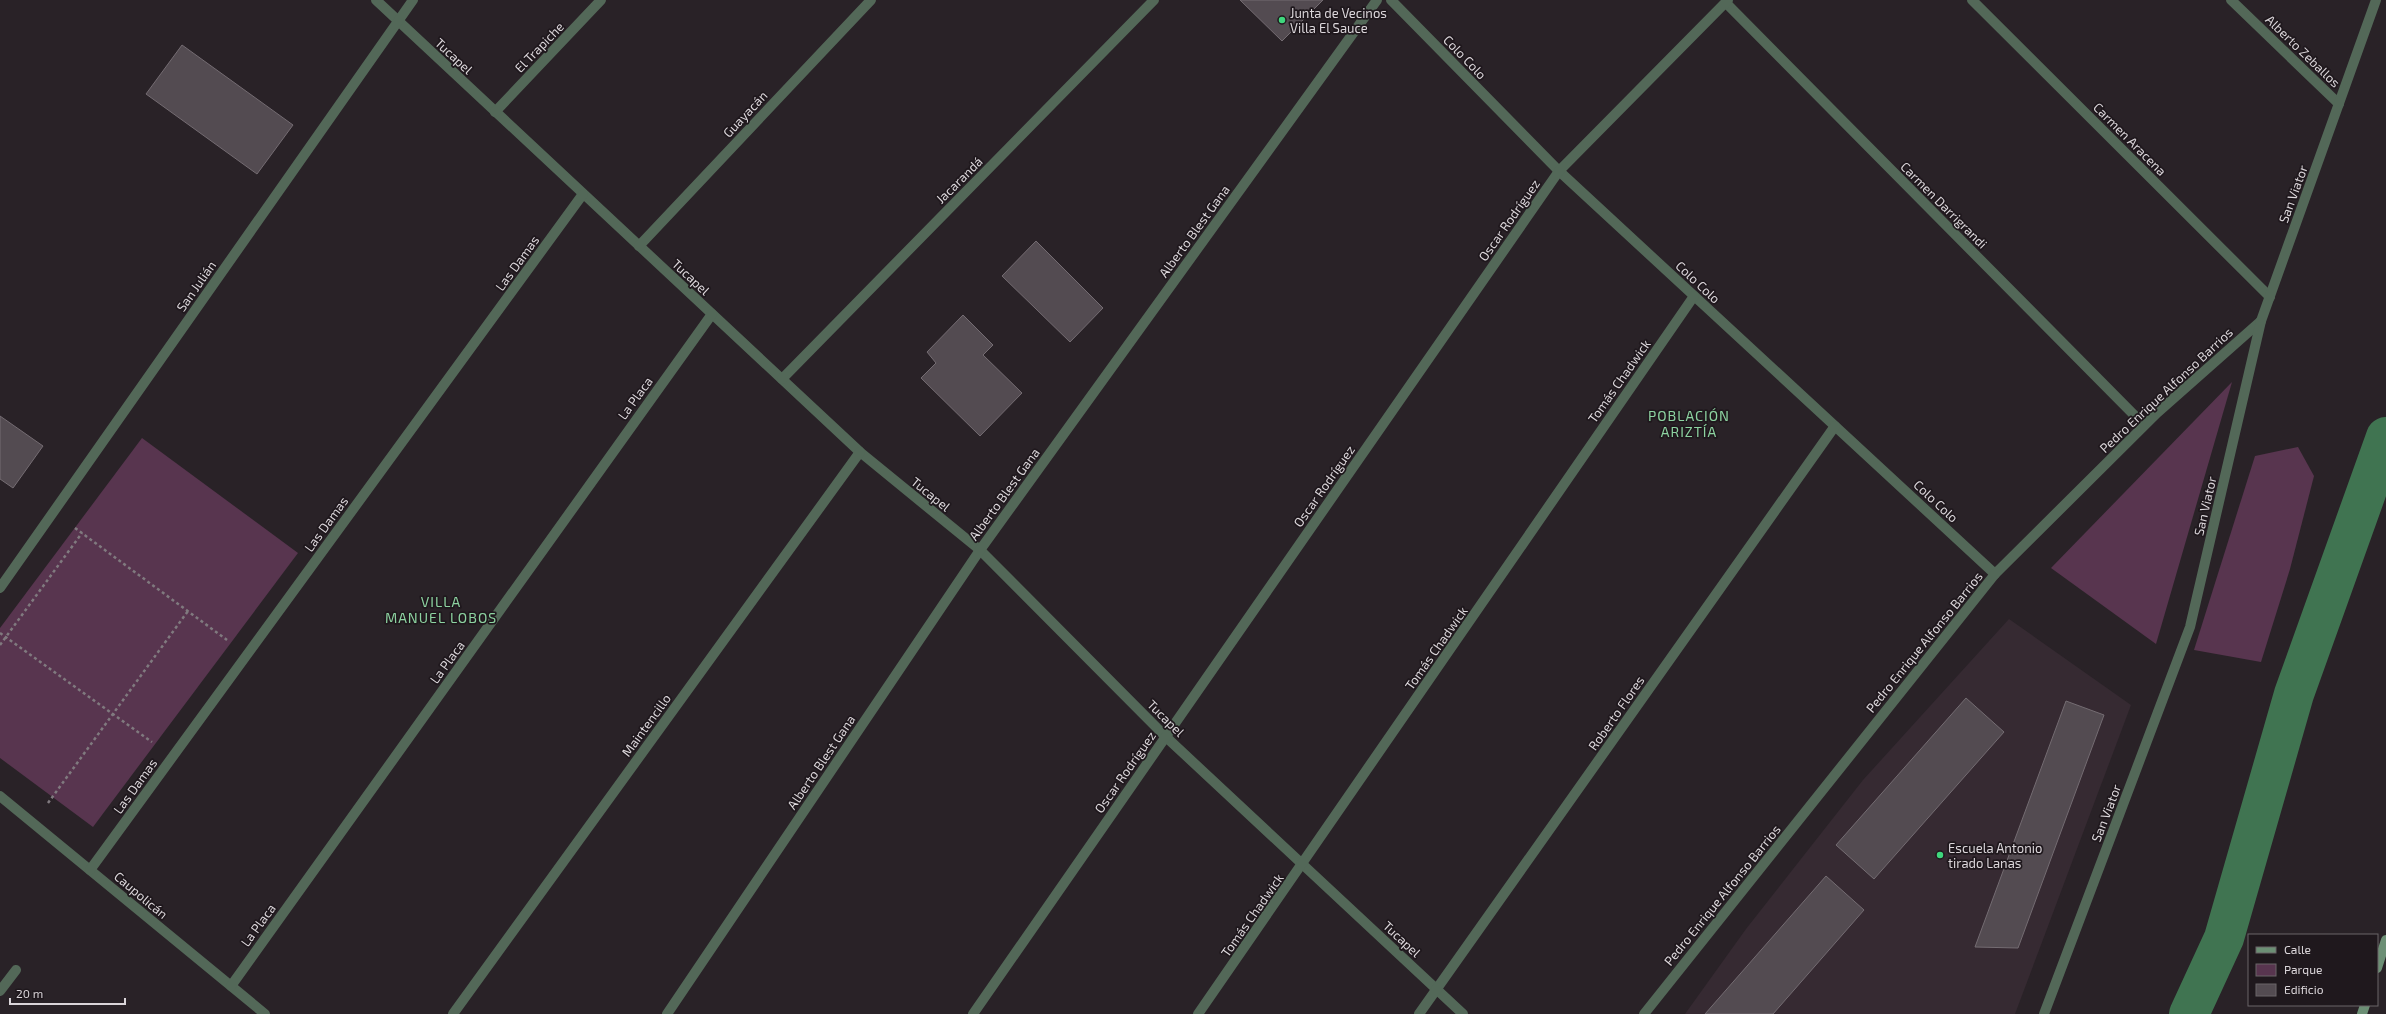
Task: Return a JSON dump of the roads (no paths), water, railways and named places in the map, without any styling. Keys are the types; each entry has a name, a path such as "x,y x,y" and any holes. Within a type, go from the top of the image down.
{"main road":[{"path":"2378,965 2386,940"}],"street":[{"name":"Tucapel","path":"376,0 860,452 980,550 1166,737 1463,1014"},
{"name":"San Julián","path":"0,588 413,0"},
{"name":"El Trapiche","path":"495,112 601,0"},
{"name":"Guayacán","path":"639,246 871,0"},
{"name":"Jacarandá","path":"782,379 1154,0"},
{"name":"Alberto Blest Gana","path":"667,1014 980,550 1377,0"},
{"name":"Colo Colo","path":"1392,0 1559,171 1995,574"},
{"name":"Carmen Aracena","path":"1972,0 2270,297"},
{"name":"Alberto Zeballos","path":"2231,0 2339,104"},
{"name":"San Viator","path":"2044,1014 2190,627 2261,321 2376,0"},
{"name":"Oscar Rodríguez","path":"973,1014 1559,171 1727,1"},
{"name":"Carmen Darrigrandi","path":"1727,1 2144,425"},
{"name":"Las Damas","path":"90,870 583,194"},
{"name":"Tomás Chadwick","path":"1198,1014 1303,865 1694,296"},
{"name":"La Placa","path":"231,986 712,314"},
{"name":"Pedro Enrique Alfonso Barrios","path":"1644,1014 1995,574 2144,425 2261,321"},
{"name":"Roberto Flores","path":"1419,1014 1835,426"},
{"name":"Maintencillo","path":"453,1014 860,452"},
{"name":"Caupolicán","path":"0,796 265,1014"},
{"path":"0,992 16,970"}],"waterway":[{"path":"2189,1014 2224,938 2294,694 2386,437"}],"place":[{"name":"Junta de Vecinos Villa El Sauce","path":"1282,20"},
{"name":"Escuela Antonio tirado Lanas","path":"1940,855"}],"district":[{"name":"POBLACIÓN ARIZTÍA","path":"1689,424"},
{"name":"VILLA MANUEL LOBOS","path":"441,610"}]}
